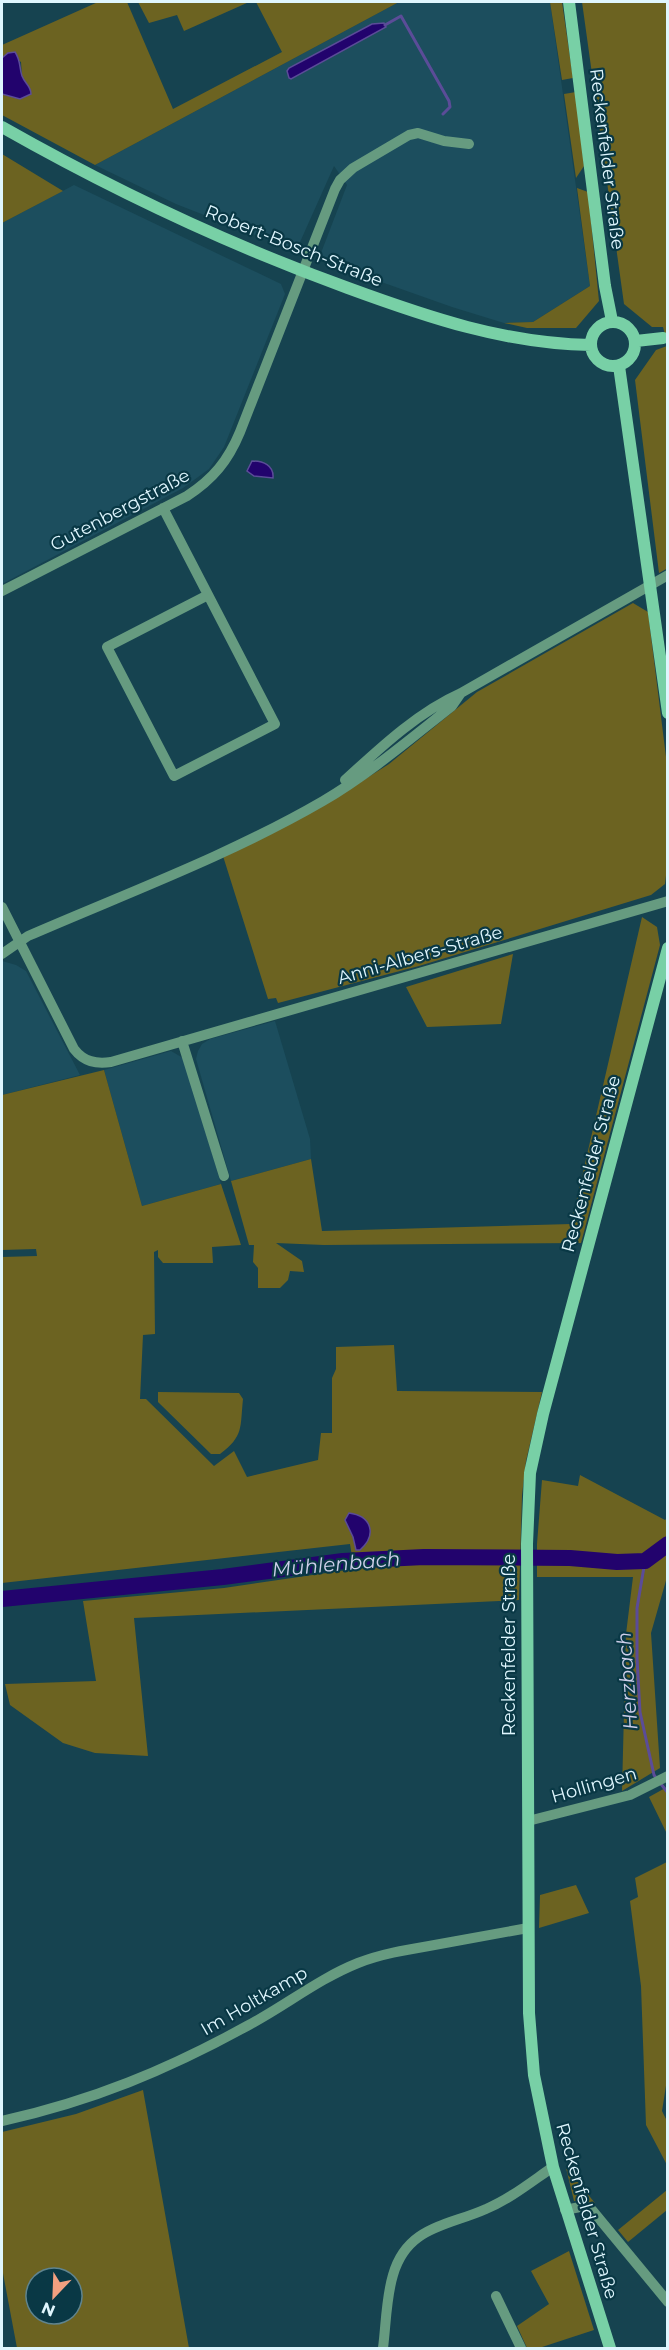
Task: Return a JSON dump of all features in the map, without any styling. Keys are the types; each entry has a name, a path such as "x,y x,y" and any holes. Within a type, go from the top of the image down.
{"street":[{"name":"Reckenfelder Straße","path":"569,2 605,286 612,321"},
{"name":"Robert-Bosch-Straße","path":"2,127 86,174 168,214 303,272 399,306 483,331 532,342 591,345"},
{"name":"Gutenbergstraße","path":"2,591 164,508 206,482 224,464 232,452 340,180 353,168 410,135 418,133 444,141 469,144"},
{"path":"612,321 628,327 636,341 632,357 619,366 603,364 592,352 594,331 599,326 612,321"},
{"path":"636,341 663,338"},
{"path":"619,366 668,713"},
{"path":"164,508 275,724 174,776 107,647 208,595"},
{"path":"2,954 28,936 219,854 323,801 398,734 446,699 461,693 668,575"},
{"name":"Anni-Albers-Straße","path":"19,943 80,1056 98,1064 668,901"},
{"path":"2,907 19,943"},
{"name":"Reckenfelder Straße","path":"610,2349 552,2167 534,2075 529,2013 527,1544 530,1473 543,1414 668,948"},
{"path":"182,1041 224,1176"},
{"name":"Hollingen","path":"528,1821 630,1795 667,1776"},
{"name":"Im Holtkamp","path":"2,2121 69,2105 117,2089 256,2021 315,1983 359,1963 392,1953 528,1928"},
{"path":"383,2349 393,2275 401,2256 429,2229 485,2210 552,2167"},
{"path":"565,2210 585,2206 592,2210 668,2302"},
{"path":"496,2296 521,2349"}],"shaded area":[{"path":"98,2 127,2 173,109 282,52 256,2 399,2 95,165 2,115 2,94 20,99 22,76 21,62 8,53 2,58 2,45"},
{"path":"138,2 249,2 184,31 177,15 149,23"},
{"path":"399,2 550,2 590,286 533,322 504,323 322,261 321,253 347,185 334,166 296,251 176,204 95,165"},
{"path":"550,2 562,2 573,78 562,80"},
{"path":"582,2 667,2 667,342 663,327 652,327 624,304"},
{"path":"384,23 386,27 291,79 289,78 287,71 289,68 372,24"},
{"path":"15,52 22,76 31,91 31,94 20,99 2,94 2,58 8,53"},
{"path":"576,92 584,166 576,178 564,94"},
{"path":"2,154 63,191 2,223"},
{"path":"74,185 281,284 285,294 224,447 209,469 183,488 2,584 2,223"},
{"path":"577,188 588,192 599,301 576,328 527,328 504,323 533,322 590,286"},
{"path":"667,346 668,568 659,573 635,380 656,350"},
{"path":"252,461 270,467 273,478 254,476 247,471"},
{"path":"633,603 648,612 668,773 665,884 651,895 419,966 278,1003 276,998 268,999 223,856 324,805 389,764 477,692"},
{"path":"642,917 657,927 660,945 581,1243 324,1245 276,1243 302,1261 304,1272 290,1271 288,1280 280,1288 258,1288 258,1268 253,1262 254,1245 249,1245 231,1181 311,1159 322,1231 571,1224"},
{"path":"513,954 501,1024 427,1027 406,987"},
{"path":"2,961 26,971 80,1075 2,1095"},
{"path":"275,1021 310,1139 311,1159 231,1181 196,1059 198,1051 202,1044 210,1039"},
{"path":"171,1051 183,1058 185,1062 221,1184 142,1206 104,1070"},
{"path":"104,1070 142,1206 221,1184 241,1245 212,1247 213,1263 163,1263 158,1257 158,1250 154,1252 155,1334 143,1335 140,1399 146,1399 214,1466 234,1451 247,1477 318,1460 321,1433 332,1433 332,1378 336,1369 336,1347 394,1345 397,1391 542,1392 526,1461 522,1495 519,1600 134,1618 148,1756 95,1753 63,1743 10,1705 5,1684 96,1681 83,1601 224,1588 354,1569 350,1544 2,1583 2,1257 37,1256 36,1249 2,1250 2,1095"},
{"path":"158,1392 239,1393 243,1399 241,1424 237,1436 220,1454 211,1454 158,1402"},
{"path":"580,1475 665,1520 667,1518 667,1577 651,1633 660,1768 622,1791 626,1634 633,1577 537,1577 542,1480 578,1486"},
{"path":"349,1513 363,1518 370,1527 369,1538 360,1550 356,1550 345,1520"},
{"path":"667,1787 667,1834 649,1797"},
{"path":"667,1862 668,2073 662,2111 667,2121 667,2165 646,2125 641,1986 630,1901 638,1897 635,1878"},
{"path":"576,1885 589,1913 539,1928 540,1895"},
{"path":"143,2090 189,2348 17,2348 2,2268 2,2132 76,2114"},
{"path":"566,2168 595,2203 574,2201"},
{"path":"667,2190 667,2210 628,2242 618,2230"},
{"path":"569,2251 594,2330 539,2348 527,2348 517,2326 549,2304 531,2271"}],"waterway":[{"path":"385,25 401,16 449,101 450,107 443,114"},
{"name":"Mühlenbach","path":"2,1599 223,1577 343,1561 424,1557 645,1561 668,1544"},
{"name":"Herzbach","path":"645,1561 637,1608 640,1712 654,1775 668,1793"}]}
